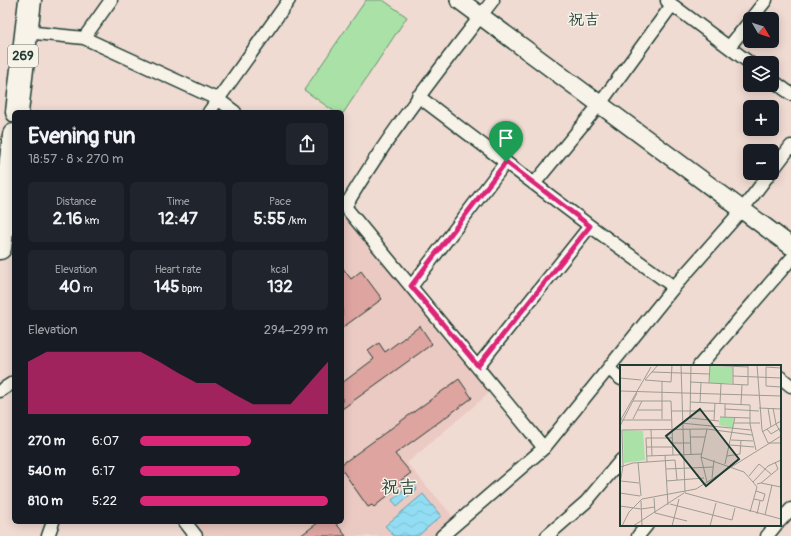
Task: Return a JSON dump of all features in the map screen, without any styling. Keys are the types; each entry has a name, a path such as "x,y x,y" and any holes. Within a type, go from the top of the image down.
{"highway":[{"name":"269","path":"17,110 30,0"},
{"path":"0,248 12,151"}],"street":[{"path":"84,38 111,0"},
{"path":"211,110 289,0"},
{"path":"459,0 598,105 791,246"},
{"path":"493,0 418,96 344,205 544,448"},
{"path":"757,12 766,0"},
{"path":"534,184 598,105 669,2 743,57"},
{"path":"730,47 743,30"},
{"path":"26,32 84,38 219,100 232,110"},
{"path":"779,85 791,94"},
{"path":"418,96 590,226 674,287"},
{"path":"779,162 791,146"},
{"path":"411,286 506,162"},
{"path":"442,536 544,448 674,287 742,210 765,180"},
{"path":"478,366 590,226"},
{"path":"700,365 791,259"},
{"path":"609,369 620,378"},
{"path":"781,378 791,386"},
{"path":"0,391 12,383"},
{"path":"547,536 586,502 620,461"},
{"path":"781,520 791,509"},
{"path":"48,536 52,524"},
{"path":"187,524 196,536"},
{"path":"638,536 646,526"},
{"path":"767,536 775,526"}],"shaded area":[{"path":"344,214 490,390 487,395 407,463 451,514 452,520 433,536 200,536 191,524 344,524"}],"green space":[{"path":"366,0 383,0 407,17 344,112 344,110 332,110 304,90"}],"water":[{"path":"412,482 417,489 397,506 392,500"},
{"path":"423,494 441,516 418,536 394,536 385,526"}],"building":[{"path":"344,270 351,279 361,271 382,299 344,327"},
{"path":"420,326 432,344 344,408 344,382 374,359 368,351 379,343 385,352"},
{"path":"459,379 472,398 395,454 411,473 400,481 402,484 374,507 372,505 368,507 344,473 344,463"},
{"path":"316,524 337,524 346,536 300,536"}],"district":[{"name":"祝吉","path":"584,20"},
{"name":"祝吉","path":"399,487"}],"route":[{"path":"506,162 590,226 478,366 411,286 506,162"}]}
